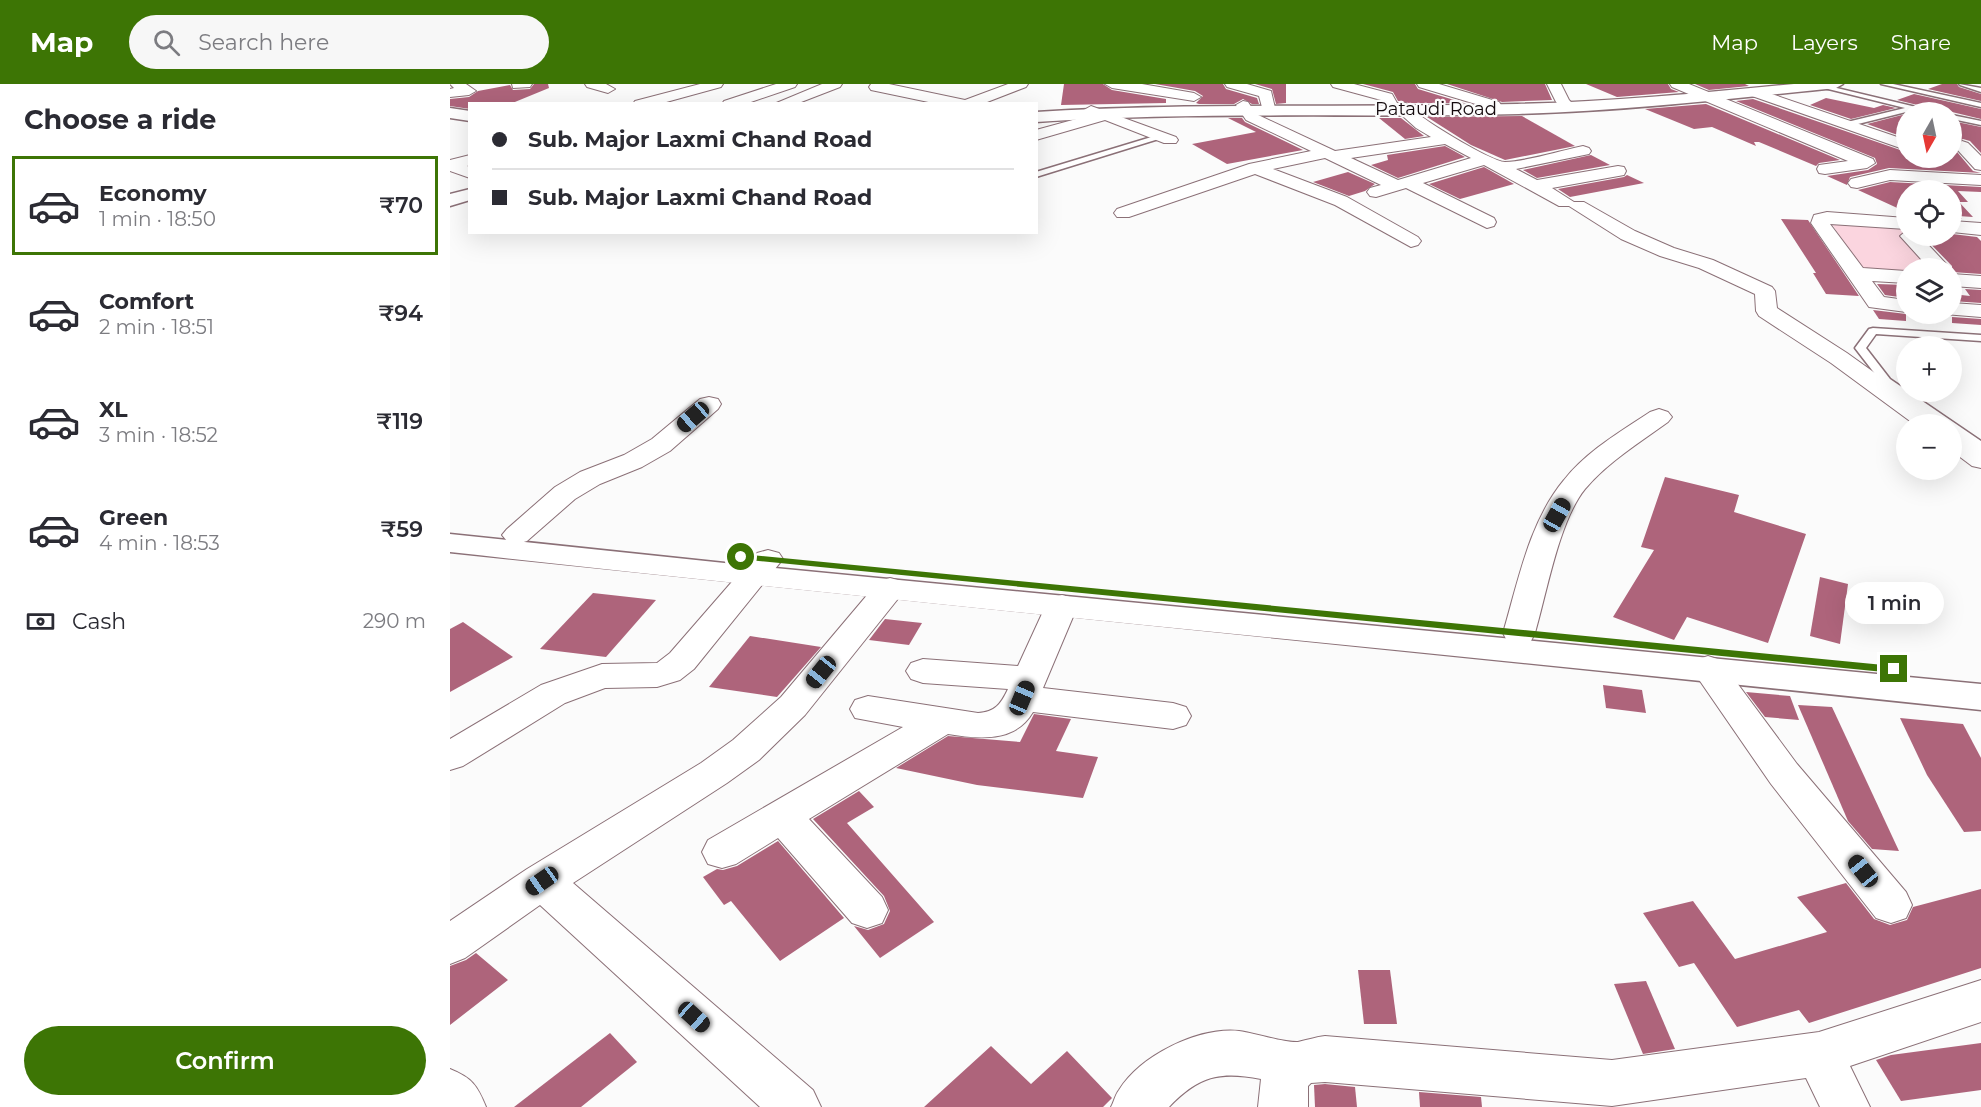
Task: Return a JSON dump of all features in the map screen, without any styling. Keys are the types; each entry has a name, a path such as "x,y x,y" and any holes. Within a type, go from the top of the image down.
{"main road":[{"path":"1698,94 1782,84"},
{"name":"Pataudi Road","path":"1038,115 1245,106 1398,107 1566,104 1698,94 1757,93 1836,84"},
{"path":"1398,107 1566,104"},
{"path":"450,113 468,116"},
{"path":"450,193 468,188"},
{"path":"450,200 468,195"},
{"path":"450,529 517,535 890,588 1981,697"},
{"path":"450,543 1519,633 1981,678"}],"street":[{"path":"450,93 469,91 456,84"},
{"path":"592,84 608,89"},
{"path":"666,84 688,91"},
{"path":"647,102 716,84"},
{"path":"750,84 799,97"},
{"path":"735,102 790,84"},
{"path":"786,102 834,84"},
{"path":"882,84 876,87 952,102"},
{"path":"920,96 950,84"},
{"path":"973,102 1021,84"},
{"path":"1112,84 1146,86 1194,97"},
{"path":"1232,84 1265,94 1268,106"},
{"path":"1338,84 1384,96 1446,139 1491,164 1658,248 1707,264 1765,291 1767,311 1839,358 1916,414"},
{"path":"1424,84 1466,90 1494,105"},
{"path":"1554,84 1566,104"},
{"path":"1677,84 1868,163 1825,169"},
{"path":"1757,93 1896,142"},
{"path":"1245,106 1251,117 1487,222"},
{"path":"1038,134 1097,113 1165,139"},
{"path":"1123,213 1255,168 1330,154 1446,139"},
{"path":"1981,147 1959,146 1981,165"},
{"path":"1341,201 1491,164 1583,152"},
{"path":"450,165 468,160"},
{"path":"450,165 468,171"},
{"path":"1255,168 1341,201 1412,241"},
{"path":"1536,186 1618,171"},
{"path":"1857,183 1890,175 1981,180"},
{"path":"1896,227 1821,219 1821,227 1876,302 1896,305"},
{"path":"1962,228 1981,230"},
{"path":"1921,246 1931,258"},
{"path":"1857,274 1896,276"},
{"path":"1962,281 1981,282"},
{"path":"1962,310 1981,311"},
{"path":"517,535 565,493 590,478 633,461 661,445 709,404"},
{"path":"1519,633 1557,515 1572,487 1601,458 1659,417"},
{"path":"1962,446 1981,459"},
{"path":"450,756 553,694 574,685 602,676 657,675 668,672 682,661 761,568"},
{"path":"450,945 542,881 714,773 746,750 794,706 890,588"},
{"path":"868,708 992,726 1010,716 1026,689 1062,604"},
{"path":"1708,668 1784,774 1891,905"},
{"path":"923,671 1173,716"},
{"path":"722,852 944,720"},
{"path":"782,816 867,910"},
{"path":"542,881 795,1107"},
{"path":"1136,1107 1159,1080 1181,1065 1208,1056 1233,1052 1289,1085 1303,1060 1325,1059 1616,1095 1819,1054 1981,1001"},
{"path":"1819,1054 1845,1107"},
{"path":"450,1093 461,1107"}],"lane":[{"path":"1884,84 1981,105"},
{"path":"1962,84 1981,90"},
{"path":"1815,85 1896,104"},
{"path":"1846,125 1896,114"},
{"path":"1962,119 1981,123"},
{"path":"1038,174 1165,139"},
{"path":"1933,414 1886,381 1860,348 1873,331 1981,338"},
{"path":"1962,434 1981,447"}],"shaded area":[{"path":"1832,224 1896,228 1896,246 1914,246 1923,258 1896,258 1896,273 1862,271"}],"building":[{"path":"534,84 548,84 549,88 515,102 468,102 468,109 450,106 450,99 469,97 478,91 510,85 513,90 530,89"},
{"path":"1064,84 1103,84 1112,90 1166,99 1166,103 1061,105"},
{"path":"1155,84 1223,84 1226,89 1257,98 1259,104 1252,104 1243,99 1234,104 1199,104 1196,103 1203,96 1195,91"},
{"path":"1255,84 1286,84 1286,103 1276,104 1272,89"},
{"path":"1363,84 1415,84 1418,89 1464,103 1398,101 1393,92"},
{"path":"1447,84 1545,84 1552,100 1502,102"},
{"path":"1586,84 1668,84 1671,89 1679,92 1617,97"},
{"path":"1695,84 1745,84 1749,86 1709,90"},
{"path":"1942,84 1957,84 1959,87 1981,94 1981,101 1928,89"},
{"path":"1914,94 1950,102 1905,102 1897,100"},
{"path":"1826,98 1874,108 1883,105 1896,108 1851,119 1810,105"},
{"path":"1753,99 1896,149 1896,168 1962,168 1962,158 1973,171 1981,173 1889,168 1850,177 1847,185 1827,176 1868,170 1877,164 1875,158 1736,101"},
{"path":"1706,104 1840,160 1819,163 1816,166 1759,142 1754,142 1756,146 1712,127 1694,129 1645,109"},
{"path":"1962,105 1981,109 1981,119 1962,114"},
{"path":"1522,116 1575,146 1505,160 1471,145 1427,117"},
{"path":"1896,117 1896,134 1867,124"},
{"path":"1228,118 1242,118 1245,122 1303,150 1227,164 1192,144 1256,132"},
{"path":"1379,118 1401,118 1424,136 1405,139"},
{"path":"1962,123 1981,127 1981,153 1970,141 1963,139"},
{"path":"1445,146 1465,157 1398,178 1371,165 1388,160 1387,155"},
{"path":"1591,155 1610,165 1537,178 1523,170"},
{"path":"1484,167 1514,184 1460,199 1429,184"},
{"path":"1348,172 1375,184 1365,191 1349,196 1313,182"},
{"path":"1627,175 1644,183 1570,197 1558,189 1624,177"},
{"path":"1896,182 1896,207 1858,190"},
{"path":"1962,186 1981,187 1981,192 1962,191"},
{"path":"1962,205 1973,217 1962,216"},
{"path":"1781,219 1808,220 1859,296 1826,294 1813,273 1816,273"},
{"path":"1962,235 1977,237 1981,241 1981,274 1962,273 1962,258 1944,258 1933,246 1962,246"},
{"path":"1877,284 1896,285 1896,297 1885,295"},
{"path":"1965,289 1981,290 1981,303 1962,302 1962,295 1970,296"},
{"path":"1873,310 1896,313 1896,320 1879,319"},
{"path":"1962,318 1981,319 1981,325 1962,324"},
{"path":"1665,477 1739,495 1734,512 1806,534 1768,643 1687,617 1674,640 1613,617 1654,550 1641,547"},
{"path":"1820,577 1848,584 1840,644 1810,636"},
{"path":"593,593 656,600 606,657 540,649"},
{"path":"885,619 922,623 909,645 869,640"},
{"path":"463,622 513,657 450,692 450,629"},
{"path":"750,636 821,647 777,697 709,687"},
{"path":"1603,685 1642,690 1646,713 1606,708"},
{"path":"1746,692 1790,696 1799,720 1765,717"},
{"path":"1798,705 1832,707 1899,851 1872,849 1848,821"},
{"path":"1034,714 1071,719 1056,751 1098,757 1083,798 977,785 896,768 948,736 1020,742"},
{"path":"1900,718 1963,724 1981,758 1981,831 1964,832 1927,775"},
{"path":"859,791 874,807 847,823 934,922 880,958 854,926 868,930 884,924 890,911 884,896 813,819"},
{"path":"778,841 844,918 780,961 731,901 724,905 703,877 717,869 723,870 737,866"},
{"path":"1846,883 1874,919 1890,925 1907,920 1913,907 1981,889 1981,968 1809,1023 1799,1010 1737,1027 1694,963 1679,967 1643,913 1693,901 1735,959 1827,932 1797,897"},
{"path":"476,953 508,980 450,1025 450,966"},
{"path":"1358,970 1390,970 1397,1024 1364,1024"},
{"path":"1646,981 1675,1049 1643,1054 1614,984"},
{"path":"610,1033 637,1062 581,1107 514,1107"},
{"path":"1981,1043 1981,1090 1901,1101 1876,1060 1891,1055"},
{"path":"991,1046 1031,1084 1067,1051 1112,1098 1103,1107 924,1107"},
{"path":"1314,1085 1355,1087 1357,1107 1315,1107"},
{"path":"1419,1092 1481,1097 1482,1107 1420,1107"}],"route":[{"path":"741,557 1894,669"}]}
